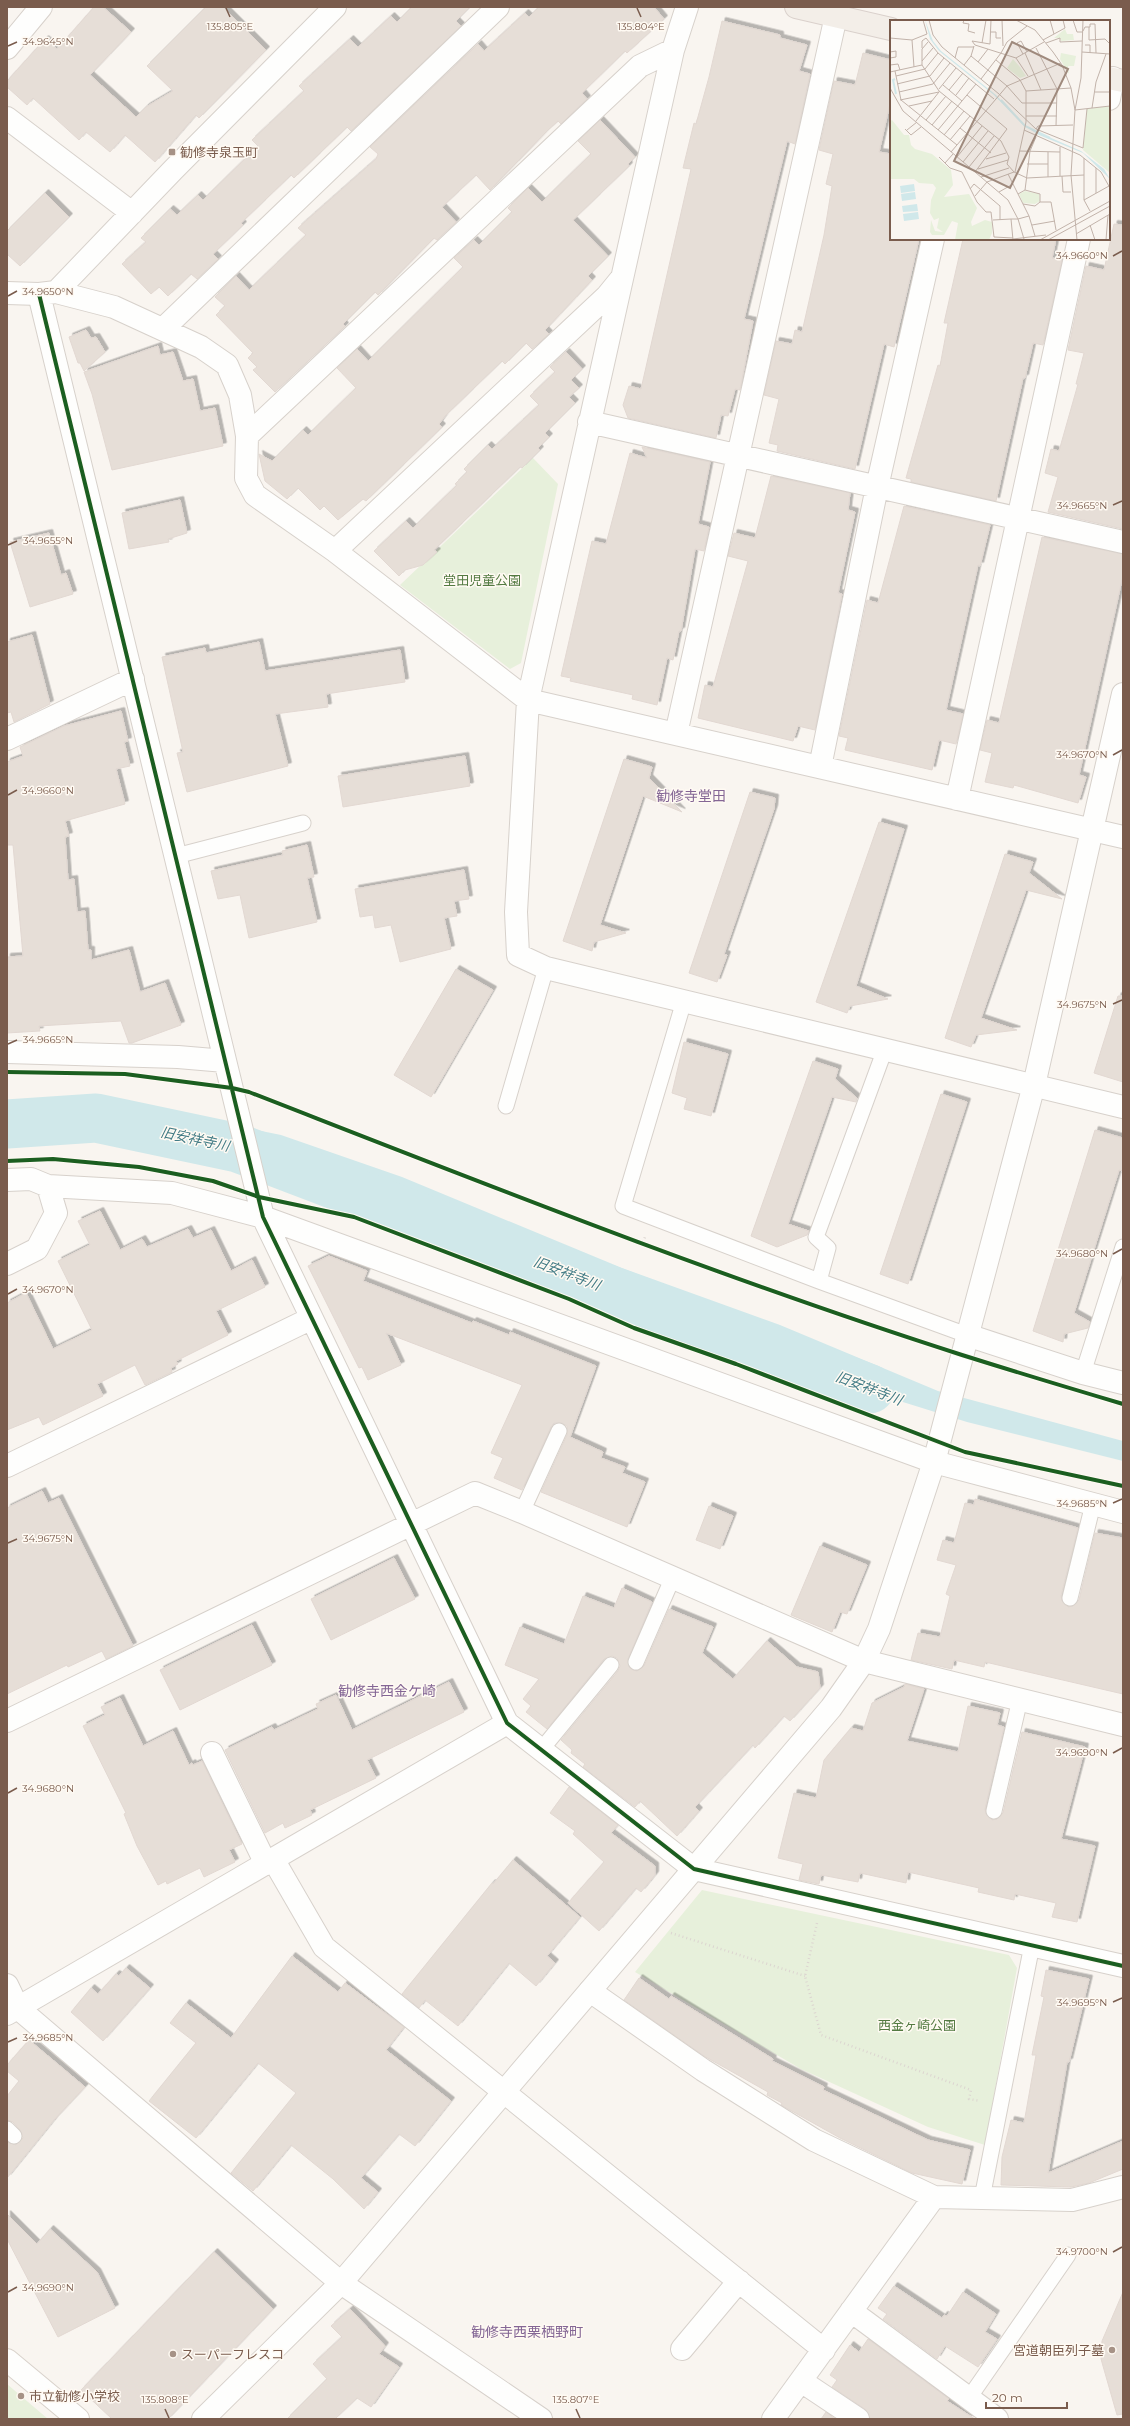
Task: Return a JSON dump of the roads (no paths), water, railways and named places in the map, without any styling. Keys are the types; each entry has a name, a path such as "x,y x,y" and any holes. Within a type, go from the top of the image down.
{"main road":[{"path":"796,7 890,29"}],"street":[{"path":"7,48 41,7"},
{"path":"48,293 132,213 335,7"},
{"path":"164,328 498,7"},
{"path":"687,7 673,50 528,700 516,912 518,955 546,968 1123,1107"},
{"path":"676,734 836,16"},
{"path":"246,436 640,66 673,50"},
{"path":"7,118 132,213"},
{"path":"820,767 877,487 933,240"},
{"path":"957,798 1078,240"},
{"path":"334,550 607,296 622,278"},
{"path":"7,293 48,293 114,307 164,328 201,347 227,365 240,395 246,436 246,478 255,495 334,550 528,700 1123,837"},
{"path":"48,293 133,679 263,1217 310,1319 507,1723 694,1869 1123,1966"},
{"path":"590,422 1123,542"},
{"path":"7,739 133,679"},
{"path":"203,2419 341,2283 831,1708 864,1661 879,1629 934,1462 1034,1085 1123,694"},
{"path":"7,1052 178,1057 226,1061"},
{"path":"7,1180 31,1179 48,1186 172,1193 263,1217 934,1462 1123,1512"},
{"path":"7,1264 37,1250 56,1213 48,1186"},
{"path":"7,1466 310,1319"},
{"path":"964,1345 1123,1383"},
{"path":"7,1721 475,1493 673,1577 864,1661 1123,1725"},
{"path":"12,2011 507,1723"},
{"path":"212,1753 269,1861 324,1947 824,2350"},
{"path":"7,1985 12,2011 341,2283 541,2419"},
{"path":"590,1991 703,2070 814,2140 934,2196 1072,2200 1123,2187"},
{"path":"773,2419 934,2196"},
{"path":"682,2349 739,2281"},
{"path":"851,2311 997,2419"},
{"path":"7,2360 78,2419"},
{"path":"801,2381 858,2419"}],"lane":[{"path":"176,856 303,823"},
{"path":"506,1106 546,968"},
{"path":"684,1001 623,1206 819,1281 964,1345"},
{"path":"819,1281 828,1248 816,1237 885,1049"},
{"path":"1083,1373 1123,1247"},
{"path":"522,1512 559,1431"},
{"path":"1070,1598 1093,1504"},
{"path":"636,1662 673,1577"},
{"path":"541,1750 611,1664"},
{"path":"994,1810 1020,1699"},
{"path":"982,2198 1032,1945"},
{"path":"969,2398 1068,2255"}],"water":[{"path":"7,1104 98,1104 199,1118 281,1135 402,1177 622,1268 780,1325 938,1391 1123,1441 1123,1461 967,1422 829,1379 770,1340 673,1314 634,1289 347,1178 212,1137 128,1130 59,1114 7,1115"}],"waterway":[{"name":"旧安祥寺川","path":"7,1124 96,1118 238,1148 870,1389"}],"place":[{"name":"勧修寺泉玉町","path":"172,152"},
{"name":"宮道朝臣列子墓","path":"1112,2350"},
{"name":"スーパーフレスコ","path":"173,2354"},
{"name":"市立勧修小学校","path":"21,2396"}],"district":[{"name":"勧修寺堂田","path":"691,796"},
{"name":"勧修寺西金ケ崎","path":"387,1691"},
{"name":"勧修寺西栗栖野町","path":"527,2332"}],"park label":[{"name":"堂田児童公園","path":"482,580"},
{"name":"西金ヶ崎公園","path":"917,2025"}]}
